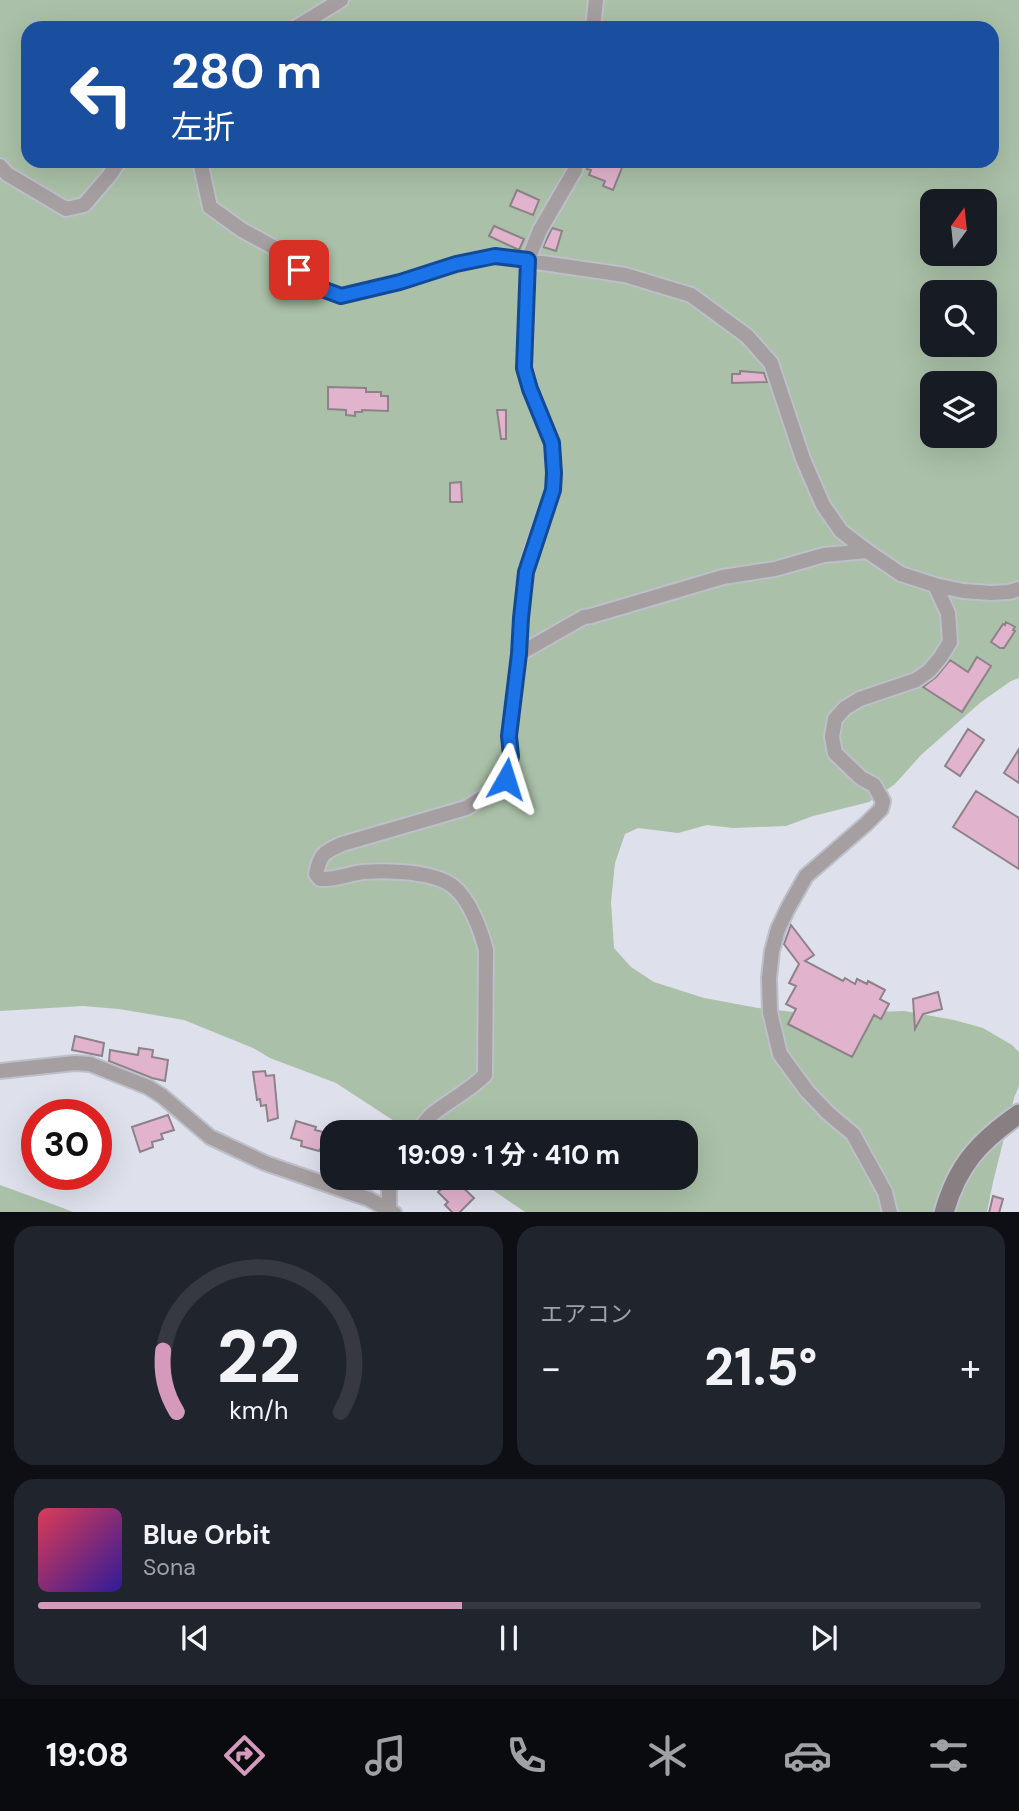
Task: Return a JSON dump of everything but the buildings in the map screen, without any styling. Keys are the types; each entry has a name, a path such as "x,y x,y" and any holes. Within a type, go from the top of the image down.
{"main road":[{"path":"944,1212 967,1160 980,1144 1019,1114"}],"street":[{"path":"306,21 341,0"},
{"path":"594,21 596,0"},
{"path":"0,166 8,174 66,209 84,205 114,168"},
{"path":"202,168 210,207 242,230 284,253 314,286 341,296 495,256 625,275 691,295 747,336 771,363 803,458 823,505 841,531 901,574 962,591 991,593 1019,589"},
{"path":"427,1120 431,1114 475,1086 485,1075 486,950 482,931 454,887 440,880 401,870 363,872 329,880 320,879 316,874 319,860 325,852 342,844 466,808 495,790 506,779 511,756 509,736 526,572 553,490 554,473 552,443 524,368 528,260 540,230 575,168"},
{"path":"519,654 584,617 723,577 775,569 824,555 867,551"},
{"path":"890,1212 885,1192 853,1135 807,1091 780,1054 770,1012 769,978 778,929 806,876 881,809 883,801 874,785 861,778 835,753 832,737 835,719 845,708 860,699 916,680 929,671 940,658 950,642 948,612 935,585"},
{"path":"0,1071 75,1063 97,1067 148,1087 209,1137 265,1163 369,1199 392,1211"},
{"path":"390,1190 392,1211"}],"green space":[{"path":"0,0 1019,0 1019,678 981,702 921,755 895,784 869,802 813,816 786,826 733,828 707,825 678,833 638,828 625,834 615,863 611,902 614,948 631,967 654,982 704,998 758,1008 811,1014 904,1011 983,1028 1012,1045 1019,1052 1019,1086 987,1212 525,1212 493,1190 698,1190 698,1120 393,1120 336,1083 270,1058 253,1048 184,1020 83,1006 0,1011"},
{"path":"0,1185 63,1208 73,1212 0,1212"}],"route":[{"path":"299,270 314,286 341,296 495,256 528,260 524,368 552,443 554,473 553,490 526,572 509,736 511,756 506,779"}]}
